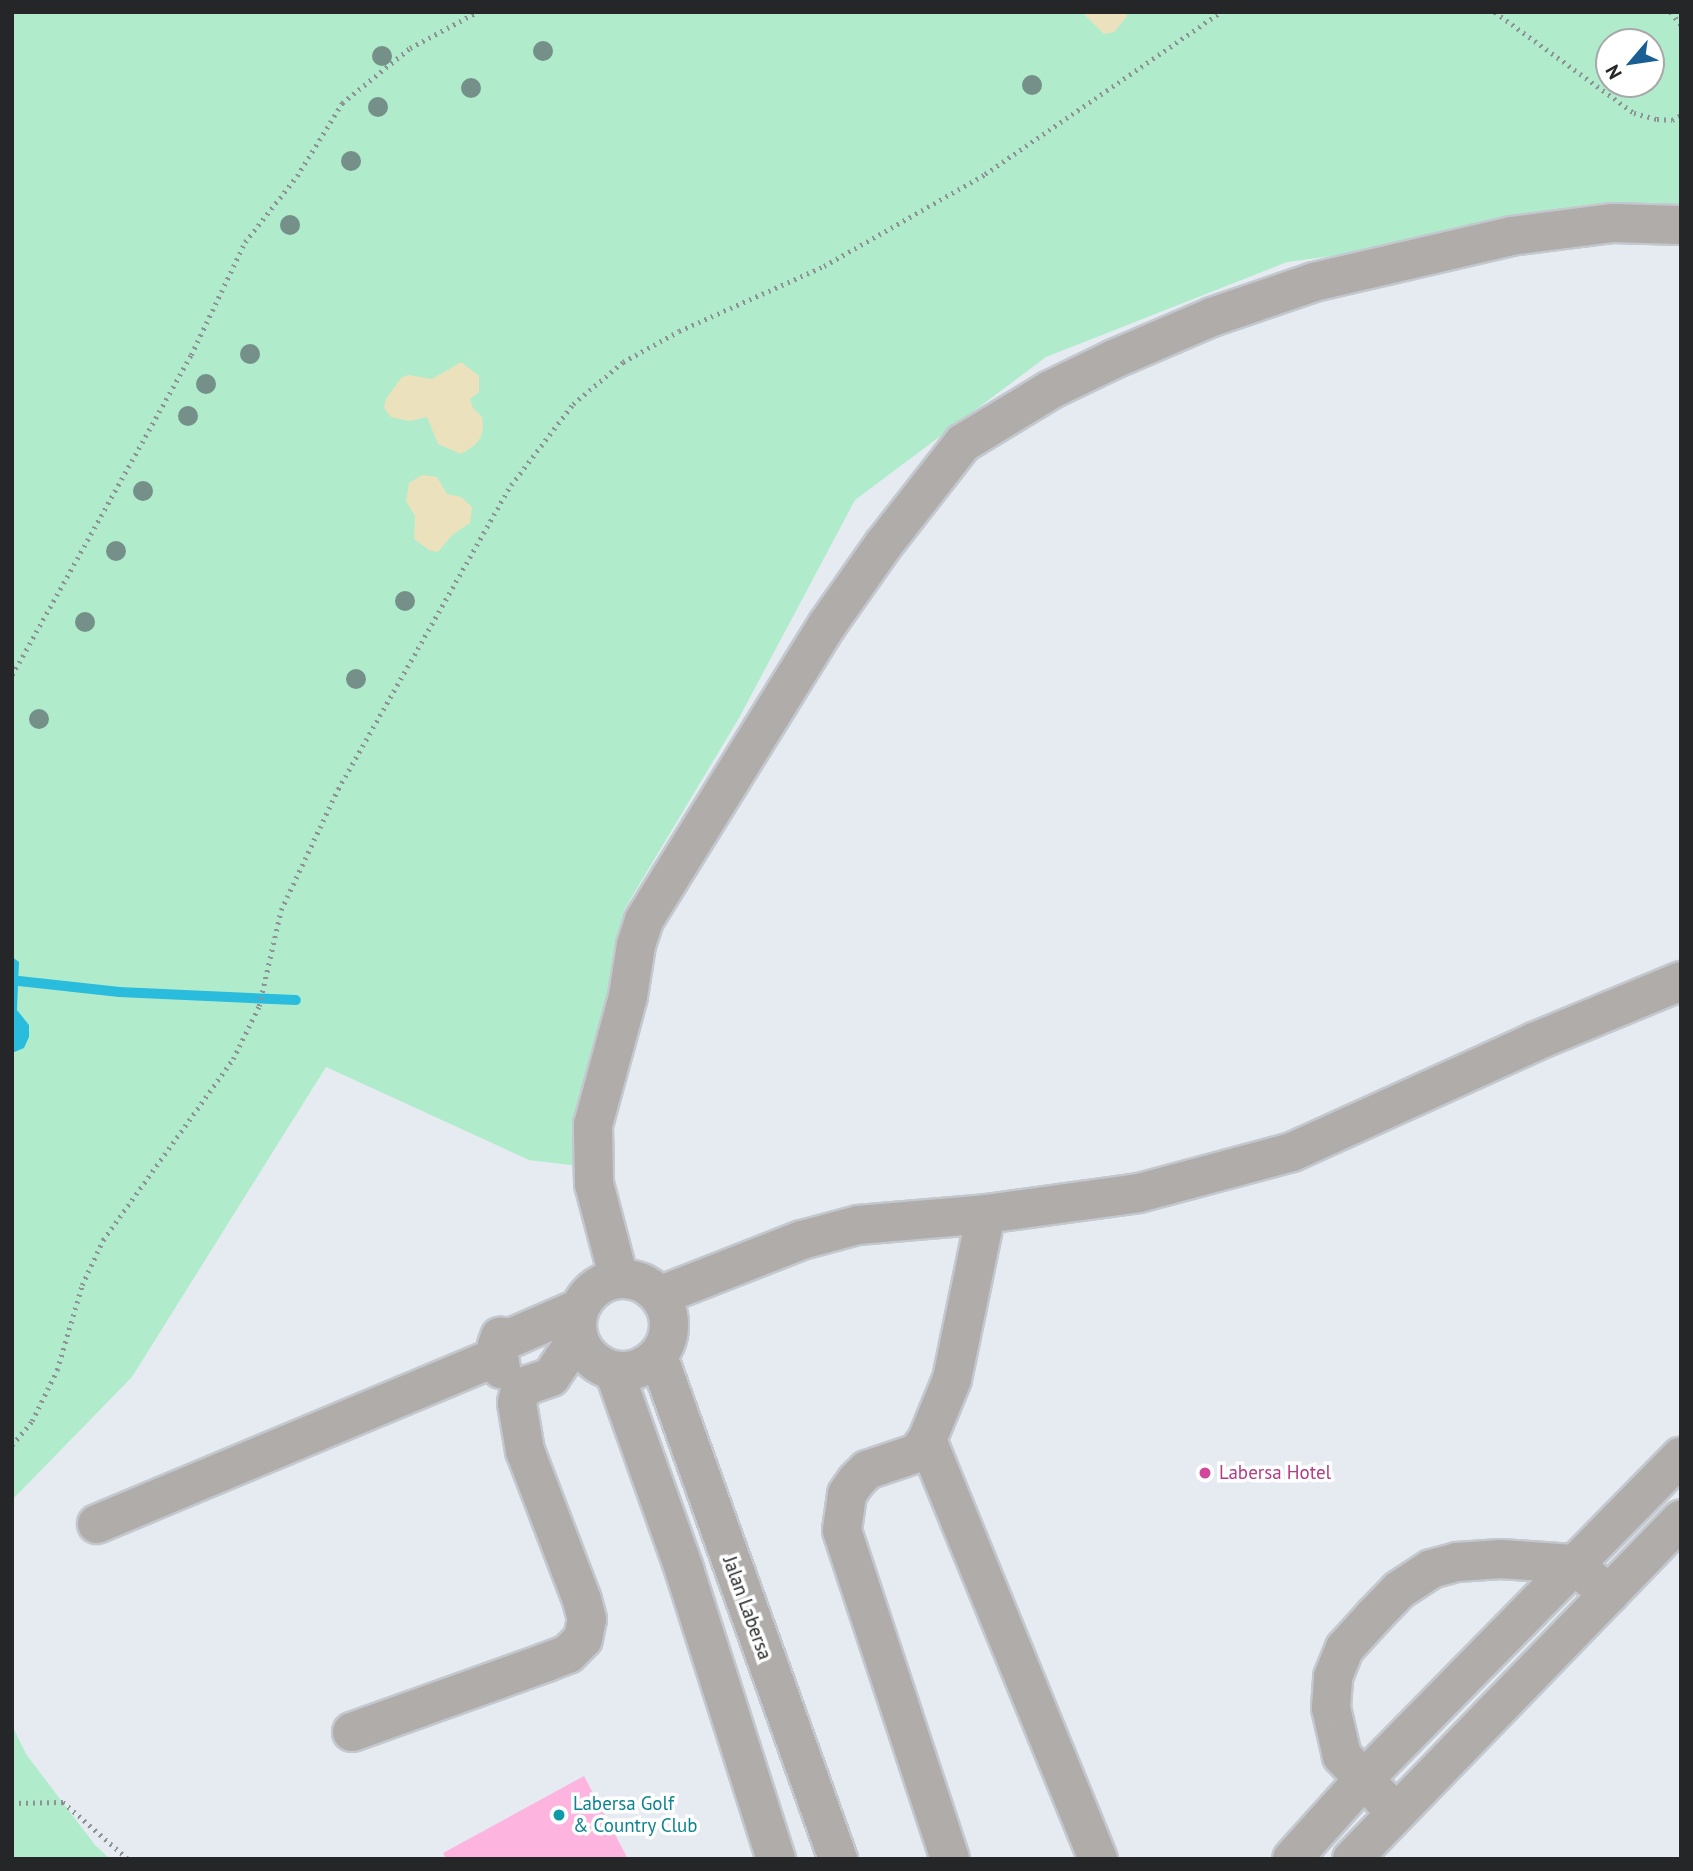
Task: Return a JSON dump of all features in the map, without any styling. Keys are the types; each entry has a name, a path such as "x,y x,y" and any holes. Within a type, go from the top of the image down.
{"street":[{"path":"619,1279 594,1184 593,1125 628,996 636,945 644,920 827,625 884,544 963,443 1050,390 1114,359 1212,317 1314,282 1511,236 1613,223 1681,225"},
{"path":"659,1296 828,1232 858,1225 986,1214 1139,1193 1292,1152 1534,1042 1681,981"},
{"path":"950,1859 842,1530 847,1494 856,1481 867,1470 917,1452 927,1440 952,1379 986,1214"},
{"path":"352,1731 568,1654 583,1639 587,1619 525,1451 517,1403 519,1394 527,1385 551,1377 592,1291 607,1281 619,1279 645,1284 659,1296 667,1310 670,1326 667,1342 658,1356 645,1367 630,1372 614,1371 598,1364 585,1353 579,1323"},
{"path":"519,1394 502,1369 497,1345 500,1337 513,1337 579,1323"},
{"path":"97,1524 498,1356"},
{"name":"Jalan Labersa","path":"658,1356 728,1557 827,1822 838,1859"},
{"path":"614,1371 684,1569 774,1848 827,1822"},
{"path":"927,1440 1098,1859"},
{"path":"1292,1859 1363,1781 1681,1456"},
{"path":"1352,1859 1681,1519"},
{"path":"1396,1813 1342,1756 1335,1735 1331,1708 1333,1676 1345,1648 1391,1599 1431,1569 1458,1562 1501,1559 1573,1564 1609,1594"}],"path":[{"path":"12,675 191,355 245,242 296,176 342,103 410,48 477,12"},
{"path":"12,1446 32,1422 57,1370 82,1285 103,1240 233,1059 259,1006 281,910 338,789 511,485 573,404 624,362 679,331 824,266 985,174 1221,12"},
{"path":"1495,12 1634,113 1665,120 1681,115"},
{"path":"1671,12 1681,25"},
{"path":"12,1803 64,1802 128,1859"}],"green space":[{"path":"12,12 1681,12 1681,209 1287,262 1046,357 855,500 739,718 624,910 578,1166 529,1160 326,1067 132,1377 12,1500"},
{"path":"12,1725 26,1754 95,1845 110,1859 12,1859"}],"sand":[{"path":"1082,12 1126,12 1127,16 1114,32 1104,34"},
{"path":"461,362 479,376 479,392 470,399 473,408 482,417 483,426 481,437 475,445 461,454 438,444 427,417 410,421 391,417 384,408 386,399 401,378 408,375 432,379"},
{"path":"422,475 437,477 447,494 461,497 472,507 470,523 452,535 438,552 429,550 414,539 415,516 406,501 409,483"}],"water":[{"path":"12,957 19,962 17,1010 29,1025 29,1037 24,1048 12,1053"}],"building":[{"name":"Labersa Golf & Country Club","path":"584,1776 628,1859 446,1859 443,1853"}],"waterway":[{"path":"19,981 119,992 296,1000"}],"place":[{"name":"Labersa Hotel","path":"1205,1473"},
{"name":"Labersa Golf & Country Club","path":"559,1815"}]}
